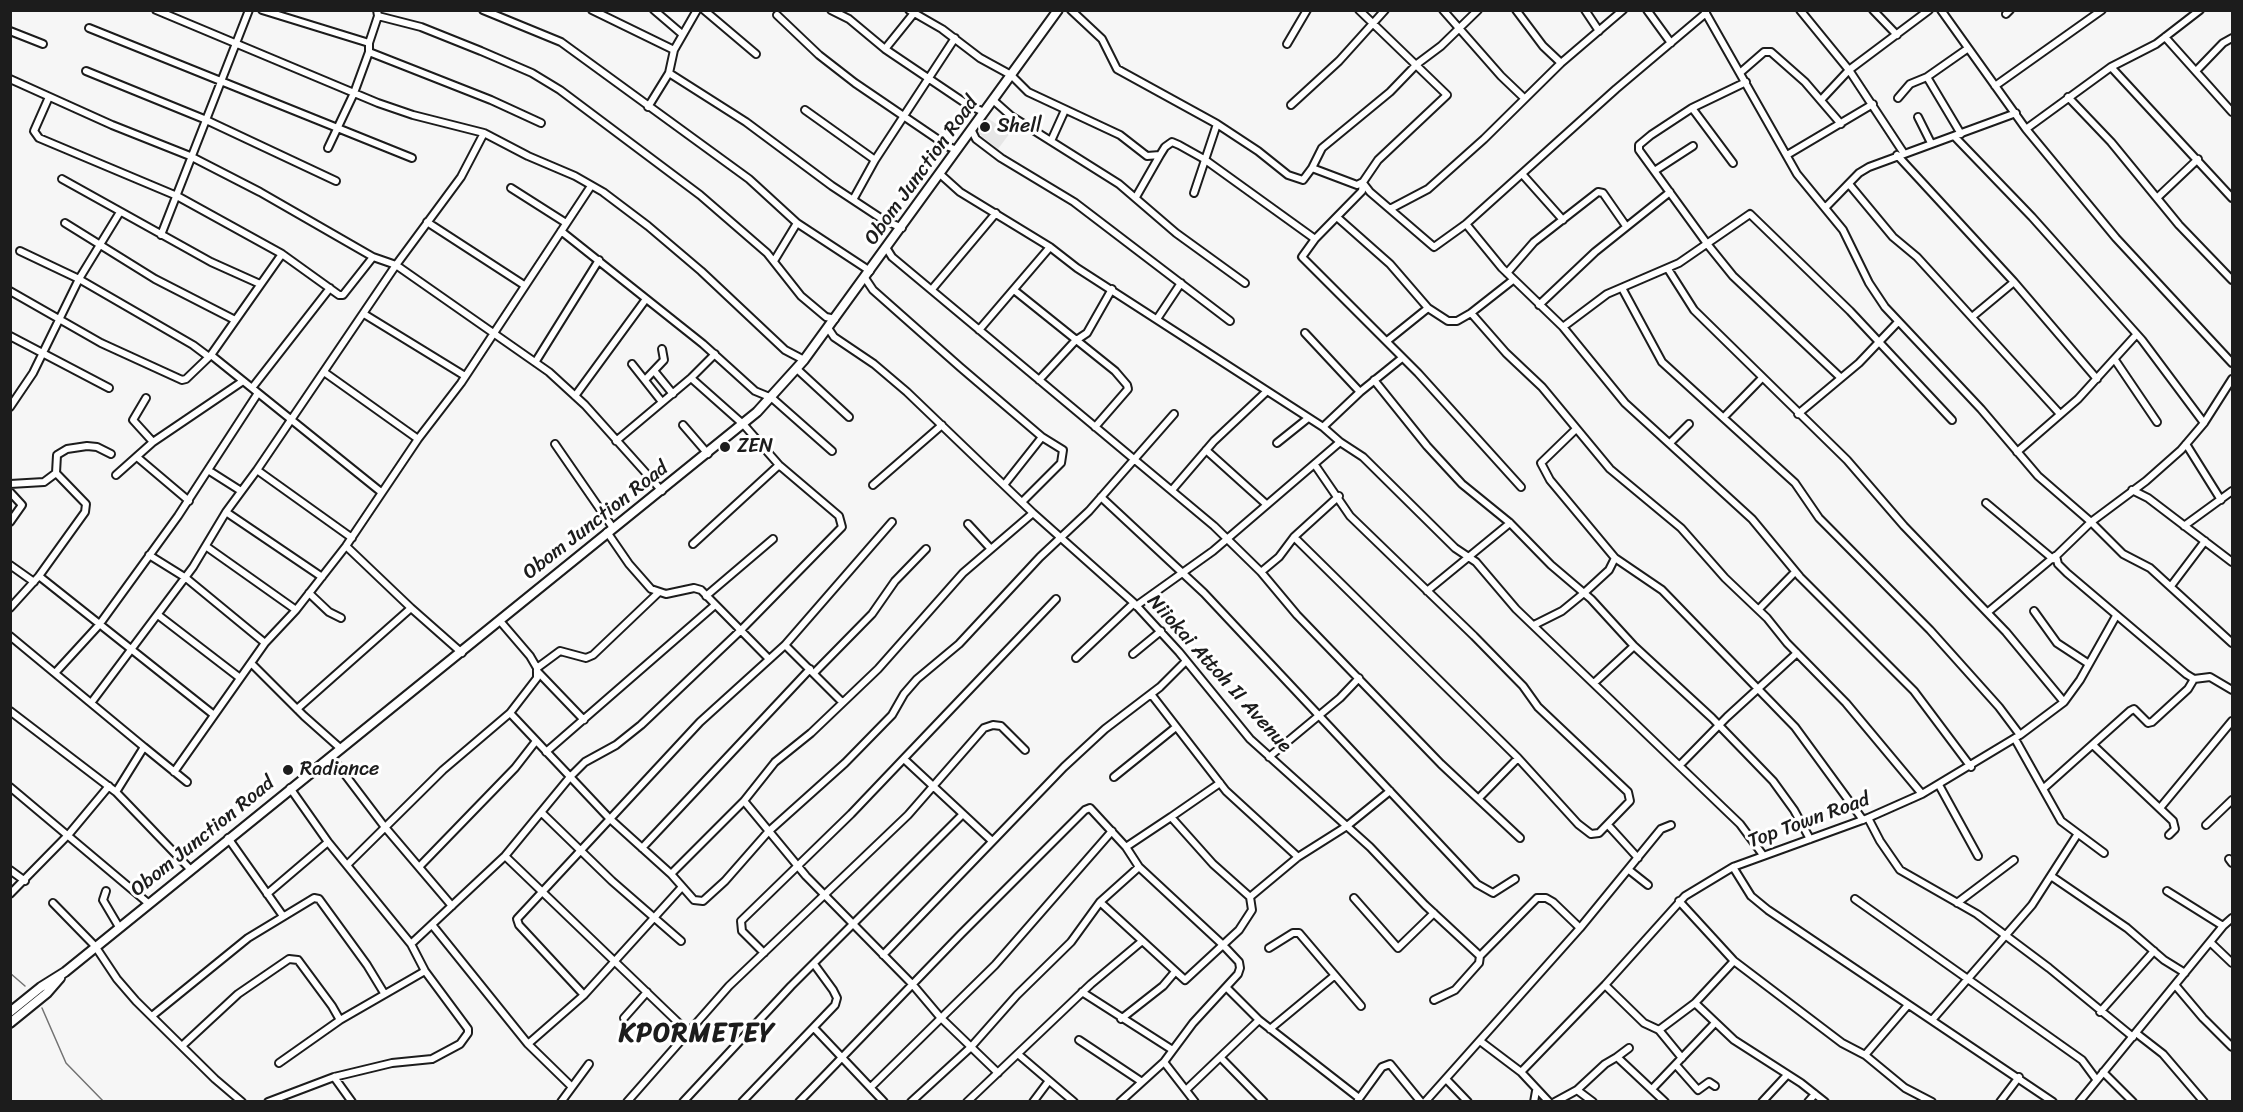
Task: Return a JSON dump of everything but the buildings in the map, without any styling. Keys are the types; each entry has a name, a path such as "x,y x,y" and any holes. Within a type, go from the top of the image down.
{"main road":[{"name":"Obom Junction Road","path":"10,1023 47,993 65,972 95,946 340,748 462,653 610,530 744,425 772,398 804,360 887,249 1059,10"},
{"name":"Obom Junction Road","path":"10,1012 41,987 65,972"}],"street":[{"path":"156,10 234,45 354,93 413,115 484,133 591,186 648,226 701,271 785,350 804,360"},
{"path":"161,235 204,119 249,10"},
{"path":"262,10 369,43"},
{"path":"483,10 561,42 749,179 797,223 867,274 873,290 1042,437 1064,450 1064,456 1049,477 1022,502"},
{"path":"592,10 674,50"},
{"path":"654,10 682,34"},
{"path":"648,107 669,73 674,50 697,10"},
{"path":"704,10 756,54"},
{"path":"831,10 849,19 885,49 968,105 984,112"},
{"path":"1071,10 1102,39 1117,69 1217,124 1295,178 1303,180 1322,148 1390,92 1417,64 1436,50 1478,10"},
{"path":"1287,44 1307,10"},
{"path":"1359,10 1447,95 1378,160 1363,182 1362,191 1315,239 1302,257 1387,342 1521,487"},
{"path":"1291,105 1339,61 1385,10"},
{"path":"1443,10 1524,98"},
{"path":"1516,10 1543,46 1561,63"},
{"path":"1585,10 1599,30"},
{"path":"1390,209 1428,189 1561,63 1623,10"},
{"path":"1647,10 1671,44"},
{"path":"1800,10 1849,70 1873,104 1900,154 2097,379"},
{"path":"1873,10 1897,35"},
{"path":"1821,100 1849,70 1929,10"},
{"path":"1941,10 2026,129 2116,238 2232,363"},
{"path":"1995,86 2102,10"},
{"path":"2026,129 2111,67 2165,38 2198,11"},
{"path":"885,49 911,12 955,38 980,58 1011,75 1028,92 1120,135 1147,156 1160,155"},
{"path":"1363,182 1370,192 1434,247 1466,224 1705,12 1797,174 1846,235 1875,294 1898,322 1966,392 2038,476 2091,522 2123,554 2144,564 2171,586 2232,643"},
{"path":"328,148 354,93 369,52 369,43 377,13 421,27 532,73 560,90 700,195 774,261 801,296 826,317 835,319"},
{"path":"777,15 819,55 949,147 957,150"},
{"path":"89,28 412,158"},
{"path":"10,31 43,44"},
{"path":"854,198 875,160 955,38"},
{"path":"2165,38 2232,112"},
{"path":"2196,71 2223,43 2232,38"},
{"path":"1899,98 1910,84 1927,77 1967,49"},
{"path":"369,52 492,100 541,123"},
{"path":"1741,72 1764,52 1771,52 1788,65 1840,124"},
{"path":"2111,67 2232,198"},
{"path":"86,71 204,119 336,181"},
{"path":"669,73 746,122 832,186 854,198 882,219 902,228"},
{"path":"1927,77 1958,135 2157,358 2204,423"},
{"path":"10,79 173,151 190,156 260,192 373,257 396,265 536,362 575,396 662,491"},
{"path":"1746,82 1692,108 1639,145 1640,150 1707,245 1749,292 1841,378"},
{"path":"49,97 34,132 35,135 177,196 282,254 343,295 373,257"},
{"path":"2068,97 2158,197 2179,225 2232,280"},
{"path":"993,100 1011,116 1136,197 1176,233 1245,283"},
{"path":"1787,155 1873,104"},
{"path":"1692,108 1733,163"},
{"path":"805,110 875,160"},
{"path":"1051,141 1065,110"},
{"path":"1825,208 1869,167 2016,113"},
{"path":"1918,117 1931,143"},
{"path":"1194,193 1217,124"},
{"path":"972,131 976,139 1001,158 1074,202 1121,241 1230,321"},
{"path":"91,703 186,578 226,512 396,265 461,177 484,133"},
{"path":"1136,197 1165,147 1175,143 1204,159 1315,239"},
{"path":"1656,171 1693,146"},
{"path":"2158,197 2198,159"},
{"path":"1312,168 1357,185 1363,182"},
{"path":"940,174 960,192 1050,247 1077,268 1307,419 1323,427 1340,442 1364,457 1455,548 1468,555 1534,625 1740,824 1764,855"},
{"path":"1522,175 1563,220"},
{"path":"62,180 161,235 260,284"},
{"path":"1849,184 1893,237 1917,257 1972,317 1984,334 2060,414"},
{"path":"174,772 265,643 296,609 352,538 381,492 465,376 591,186"},
{"path":"511,188 566,223"},
{"path":"1507,273 1534,242 1601,192 1626,226"},
{"path":"1539,305 1626,226 1670,192"},
{"path":"10,407 33,373 79,279 120,212"},
{"path":"933,288 996,213"},
{"path":"1563,327 1597,301 1668,269 1750,214 1879,342 1953,420"},
{"path":"1338,218 1390,264 1428,308 1452,322 1472,313 1513,280"},
{"path":"427,222 524,285"},
{"path":"65,223 100,242 155,279 235,320"},
{"path":"774,261 797,223"},
{"path":"1466,224 1513,280 1563,327 1625,403 1752,519 1795,572 1914,691 1971,767"},
{"path":"561,231 715,354 755,392 772,398 832,451"},
{"path":"979,330 1050,247"},
{"path":"887,249 892,257 933,288 979,330 1228,538 1261,572 1297,615 1441,764 1520,838"},
{"path":"20,251 79,279 210,356 381,492"},
{"path":"10,291 60,317 101,343 182,380 210,356 282,254"},
{"path":"536,362 599,260"},
{"path":"1668,269 1694,310 1847,460 1904,526 1988,612 2064,702"},
{"path":"1972,317 2014,282"},
{"path":"1157,319 1181,283"},
{"path":"252,388 330,288"},
{"path":"1622,288 1662,362 1795,483 1819,518 1930,630 1999,707 2018,737 2056,814 2077,835 2103,853"},
{"path":"1039,380 1092,326 1112,289"},
{"path":"1014,290 1115,371 1127,385 1128,389 1095,427"},
{"path":"575,396 646,299"},
{"path":"1387,342 1428,308"},
{"path":"1472,313 1506,353 1542,387 1610,469 1681,528 1725,578 1759,609 1797,653 1846,703 1922,794"},
{"path":"364,314 465,376"},
{"path":"1798,414 1841,378 1898,322"},
{"name":"Niiokai Attoh II Avenue","path":"828,328 834,337 883,371 1033,513 1135,604 1161,631 1241,729 1347,826 1480,956"},
{"path":"1305,333 1360,392"},
{"path":"2018,452 2097,379 2136,335"},
{"path":"10,336 109,388"},
{"path":"645,380 664,360 662,349"},
{"path":"616,441 673,394 715,354"},
{"path":"1323,427 1360,392 1402,358"},
{"path":"2115,360 2157,423"},
{"path":"632,364 662,402"},
{"path":"797,369 849,417"},
{"path":"324,372 418,439"},
{"path":"655,372 673,394"},
{"path":"411,944 433,926 505,856 585,762 616,745 641,725 740,631 842,527 839,516 779,465 744,425 691,378"},
{"path":"1724,417 1762,378"},
{"path":"1988,612 2055,557 2091,522 2186,444 2204,423 2232,379"},
{"path":"1374,380 1427,446 1462,484 1510,523 1545,559 1584,593 1634,646 1773,781 1794,810 1810,839"},
{"path":"116,475 153,442 243,381"},
{"path":"1172,489 1206,450 1266,392"},
{"path":"55,673 99,625 189,501 258,393"},
{"path":"146,398 133,420 153,442"},
{"path":"510,713 609,819 671,874 694,900 703,901 725,881 768,832 845,763 892,715 904,694 917,679 959,644 1040,556 1062,537 1135,461 1174,414"},
{"path":"1276,443 1307,419"},
{"path":"1670,443 1689,424"},
{"path":"683,425 708,454"},
{"path":"873,485 942,425"},
{"path":"1576,429 1541,463 1566,501 1615,558 1662,590 1759,689 1815,751 1866,819 1900,870 1977,914 2049,968 2100,1012 2163,1054 2204,1101"},
{"path":"1004,485 1042,437"},
{"path":"1076,658 1135,604 1183,573 1228,538 1340,442"},
{"path":"555,444 631,566 658,593 666,594 694,588 706,596 769,659"},
{"path":"2186,444 2221,500"},
{"path":"10,608 36,579 85,512 86,504 56,473 57,455 67,449 97,447 111,454"},
{"path":"1206,450 1266,504"},
{"path":"137,457 189,501"},
{"path":"693,544 779,465"},
{"path":"1294,537 1518,758 1587,832 1596,835 1630,801 1628,792 1538,707 1523,686 1350,516 1315,465"},
{"path":"208,470 241,491"},
{"path":"257,470 352,538"},
{"path":"10,484 34,485 44,482 56,473"},
{"path":"2132,490 2148,498 2232,562"},
{"path":"10,492 22,505 10,522"},
{"path":"2184,526 2232,492"},
{"path":"1261,572 1279,557 1294,537 1338,496"},
{"path":"1101,497 1183,573 1320,714 1486,891 1498,891 1515,879"},
{"path":"1986,502 2055,557 2067,573 2194,679 2210,677 2232,690"},
{"path":"226,512 322,577"},
{"path":"671,874 744,801 775,762 811,733 878,669 963,573 1033,513"},
{"path":"584,994 517,922 542,891 700,722 785,645 892,522"},
{"path":"1427,591 1468,555 1510,523"},
{"path":"968,524 991,549"},
{"path":"706,596 773,539"},
{"path":"2171,586 2205,541"},
{"path":"207,546 296,609"},
{"path":"346,546 411,609 462,653"},
{"path":"642,848 812,671 872,614 895,581 926,549"},
{"path":"149,555 186,578 265,643"},
{"path":"1534,625 1562,611 1584,593 1609,570 1615,558"},
{"path":"10,565 36,579 133,648 214,715"},
{"path":"1759,609 1795,572"},
{"path":"309,593 329,612 341,618"},
{"path":"537,669 560,651 586,658 593,655 658,593"},
{"path":"764,953 742,931 741,921 851,814 1056,599"},
{"path":"546,752 715,605"},
{"path":"297,709 411,609"},
{"path":"2034,611 2057,643 2089,664"},
{"path":"158,615 240,678"},
{"name":"Top Town Road","path":"1521,1072 1605,985 1679,901 1715,875 1733,867 1866,819 1922,794 1971,767 2018,737 2064,702 2116,616"},
{"path":"500,621 537,669 584,720"},
{"path":"1133,654 1161,631"},
{"path":"10,636 186,783"},
{"path":"785,645 842,702"},
{"path":"1594,683 1634,646"},
{"path":"1680,765 1718,726 1797,653"},
{"path":"883,955 1092,740 1151,694 1186,661"},
{"path":"251,663 340,748"},
{"path":"347,865 384,826 510,713 537,678 537,669"},
{"path":"1269,757 1359,678"},
{"path":"2044,788 2133,709 2148,723 2152,722 2188,689 2194,679"},
{"path":"1151,694 1220,783 1298,857"},
{"path":"10,711 116,792 190,869"},
{"path":"2160,808 2232,721"},
{"path":"627,1101 729,986 908,814 930,786 984,728 993,725 1001,726 1024,750"},
{"path":"1114,777 1176,727"},
{"path":"420,866 515,768 536,741"},
{"path":"2094,746 2175,824 2175,829 2169,835"},
{"path":"116,792 144,747"},
{"path":"331,756 384,826 452,906"},
{"path":"1479,798 1518,758"},
{"path":"904,759 930,786 993,841"},
{"path":"1126,847 1220,783"},
{"path":"1939,785 1978,856"},
{"path":"10,894 69,834 109,786"},
{"path":"10,787 69,834 148,903"},
{"path":"268,1101 285,1099 334,1077 392,1063 432,1059 447,1053 466,1037 468,1029 425,971 411,944 328,842 290,788"},
{"path":"1250,897 1298,857 1347,826 1390,791"},
{"path":"2206,825 2232,800"},
{"path":"744,801 797,865 913,985 940,1017 998,1073"},
{"path":"799,1101 1085,810 1090,808 1126,847 1139,867 1223,945 1239,962 1240,968 1172,1049 1164,1062 1124,1100"},
{"path":"542,813 681,941"},
{"path":"683,1101 853,923 962,814"},
{"path":"1100,902 1180,978 1188,978 1248,918 1252,910 1250,897 1213,864 1172,817"},
{"path":"1608,825 1638,858"},
{"path":"1226,987 1259,1020 1359,1100 1382,1068 1390,1064 1423,1101 1446,1079 1580,928 1661,829 1671,825"},
{"path":"872,1086 995,965 1112,831"},
{"path":"1932,1020 2031,905 2077,835"},
{"path":"228,838 283,916"},
{"path":"267,894 328,842"},
{"path":"505,856 687,1031"},
{"path":"1957,903 2014,860"},
{"path":"911,1101 971,1047 1017,995 1071,942 1100,902 1139,867"},
{"path":"1733,867 1758,903 2054,1101"},
{"path":"10,870 25,880"},
{"path":"1629,870 1648,885"},
{"path":"2052,876 2127,928 2185,973"},
{"path":"528,1044 584,994 681,888"},
{"path":"106,891 103,900 119,927"},
{"path":"2167,891 2223,926"},
{"path":"152,1016 248,938 314,898 319,899 367,965 384,993"},
{"path":"1354,898 1398,948 1434,913"},
{"path":"1434,1000 1455,990 1479,963 1480,956 1538,898 1546,898 1553,902 1580,928"},
{"path":"1855,899 2082,1060 2096,1079"},
{"path":"1679,901 1734,961 1842,1043 1865,1055 1905,1088 1932,1101"},
{"path":"53,903 95,946 117,979 152,1016 215,1079 242,1101"},
{"path":"2079,1101 2232,918"},
{"path":"433,926 528,1044 572,1088"},
{"path":"1269,948 1296,932 1361,1006"},
{"path":"968,1101 1019,1055 1082,992 1141,942"},
{"path":"2210,942 2232,963"},
{"path":"2100,1012 2154,951"},
{"path":"183,1045 238,994 289,959 298,960 340,1020"},
{"path":"1659,1030 1695,1003 1734,961"},
{"path":"742,1101 835,1005 837,998 814,964"},
{"path":"279,1064 340,1020 425,971"},
{"path":"1121,1019 1163,986 1174,973"},
{"path":"1270,1029 1334,976"},
{"path":"1605,985 1644,1023 1659,1030 1682,1058"},
{"path":"2176,986 2202,1018 2232,1047"},
{"path":"624,1018 646,992"},
{"path":"1082,992 1121,1019 1148,1032 1172,1049"},
{"path":"1695,1003 1714,1024 1751,1053 1825,1101"},
{"path":"1865,1055 1908,1005"},
{"path":"1186,1089 1259,1020"},
{"path":"1653,1088 1714,1024"},
{"path":"814,1029 872,1086 881,1101"},
{"path":"1079,1040 1142,1082"},
{"path":"1480,1041 1521,1072 1536,1091 1549,1101"},
{"path":"1555,1101 1577,1090 1605,1064 1629,1048"},
{"path":"1019,1055 1048,1082 1074,1101"},
{"path":"1617,1057 1665,1101"},
{"path":"1221,1058 1264,1101"},
{"path":"1164,1062 1195,1101"},
{"path":"561,1101 589,1064"},
{"path":"1676,1065 1698,1090 1709,1082 1715,1086"},
{"path":"2103,1072 2133,1101"},
{"path":"1762,1101 1787,1075"},
{"path":"334,1077 352,1101"},
{"path":"2000,1101 2019,1077"},
{"path":"1446,1079 1467,1101"},
{"path":"1033,1101 1048,1082"},
{"path":"1577,1090 1593,1101"},
{"path":"1534,1101 1536,1091"},
{"path":"1808,1101 1815,1094"}],"shaded area":[{"path":"983,115 1010,133 998,149 974,130"}],"waterway":[{"path":"10,973 25,986"},
{"path":"42,1008 66,1063 104,1102"}],"place":[{"name":"Shell","path":"985,127"},
{"name":"ZEN","path":"725,447"},
{"name":"Radiance","path":"288,770"}],"district":[{"name":"KPORMETEY","path":"697,1034"}]}
